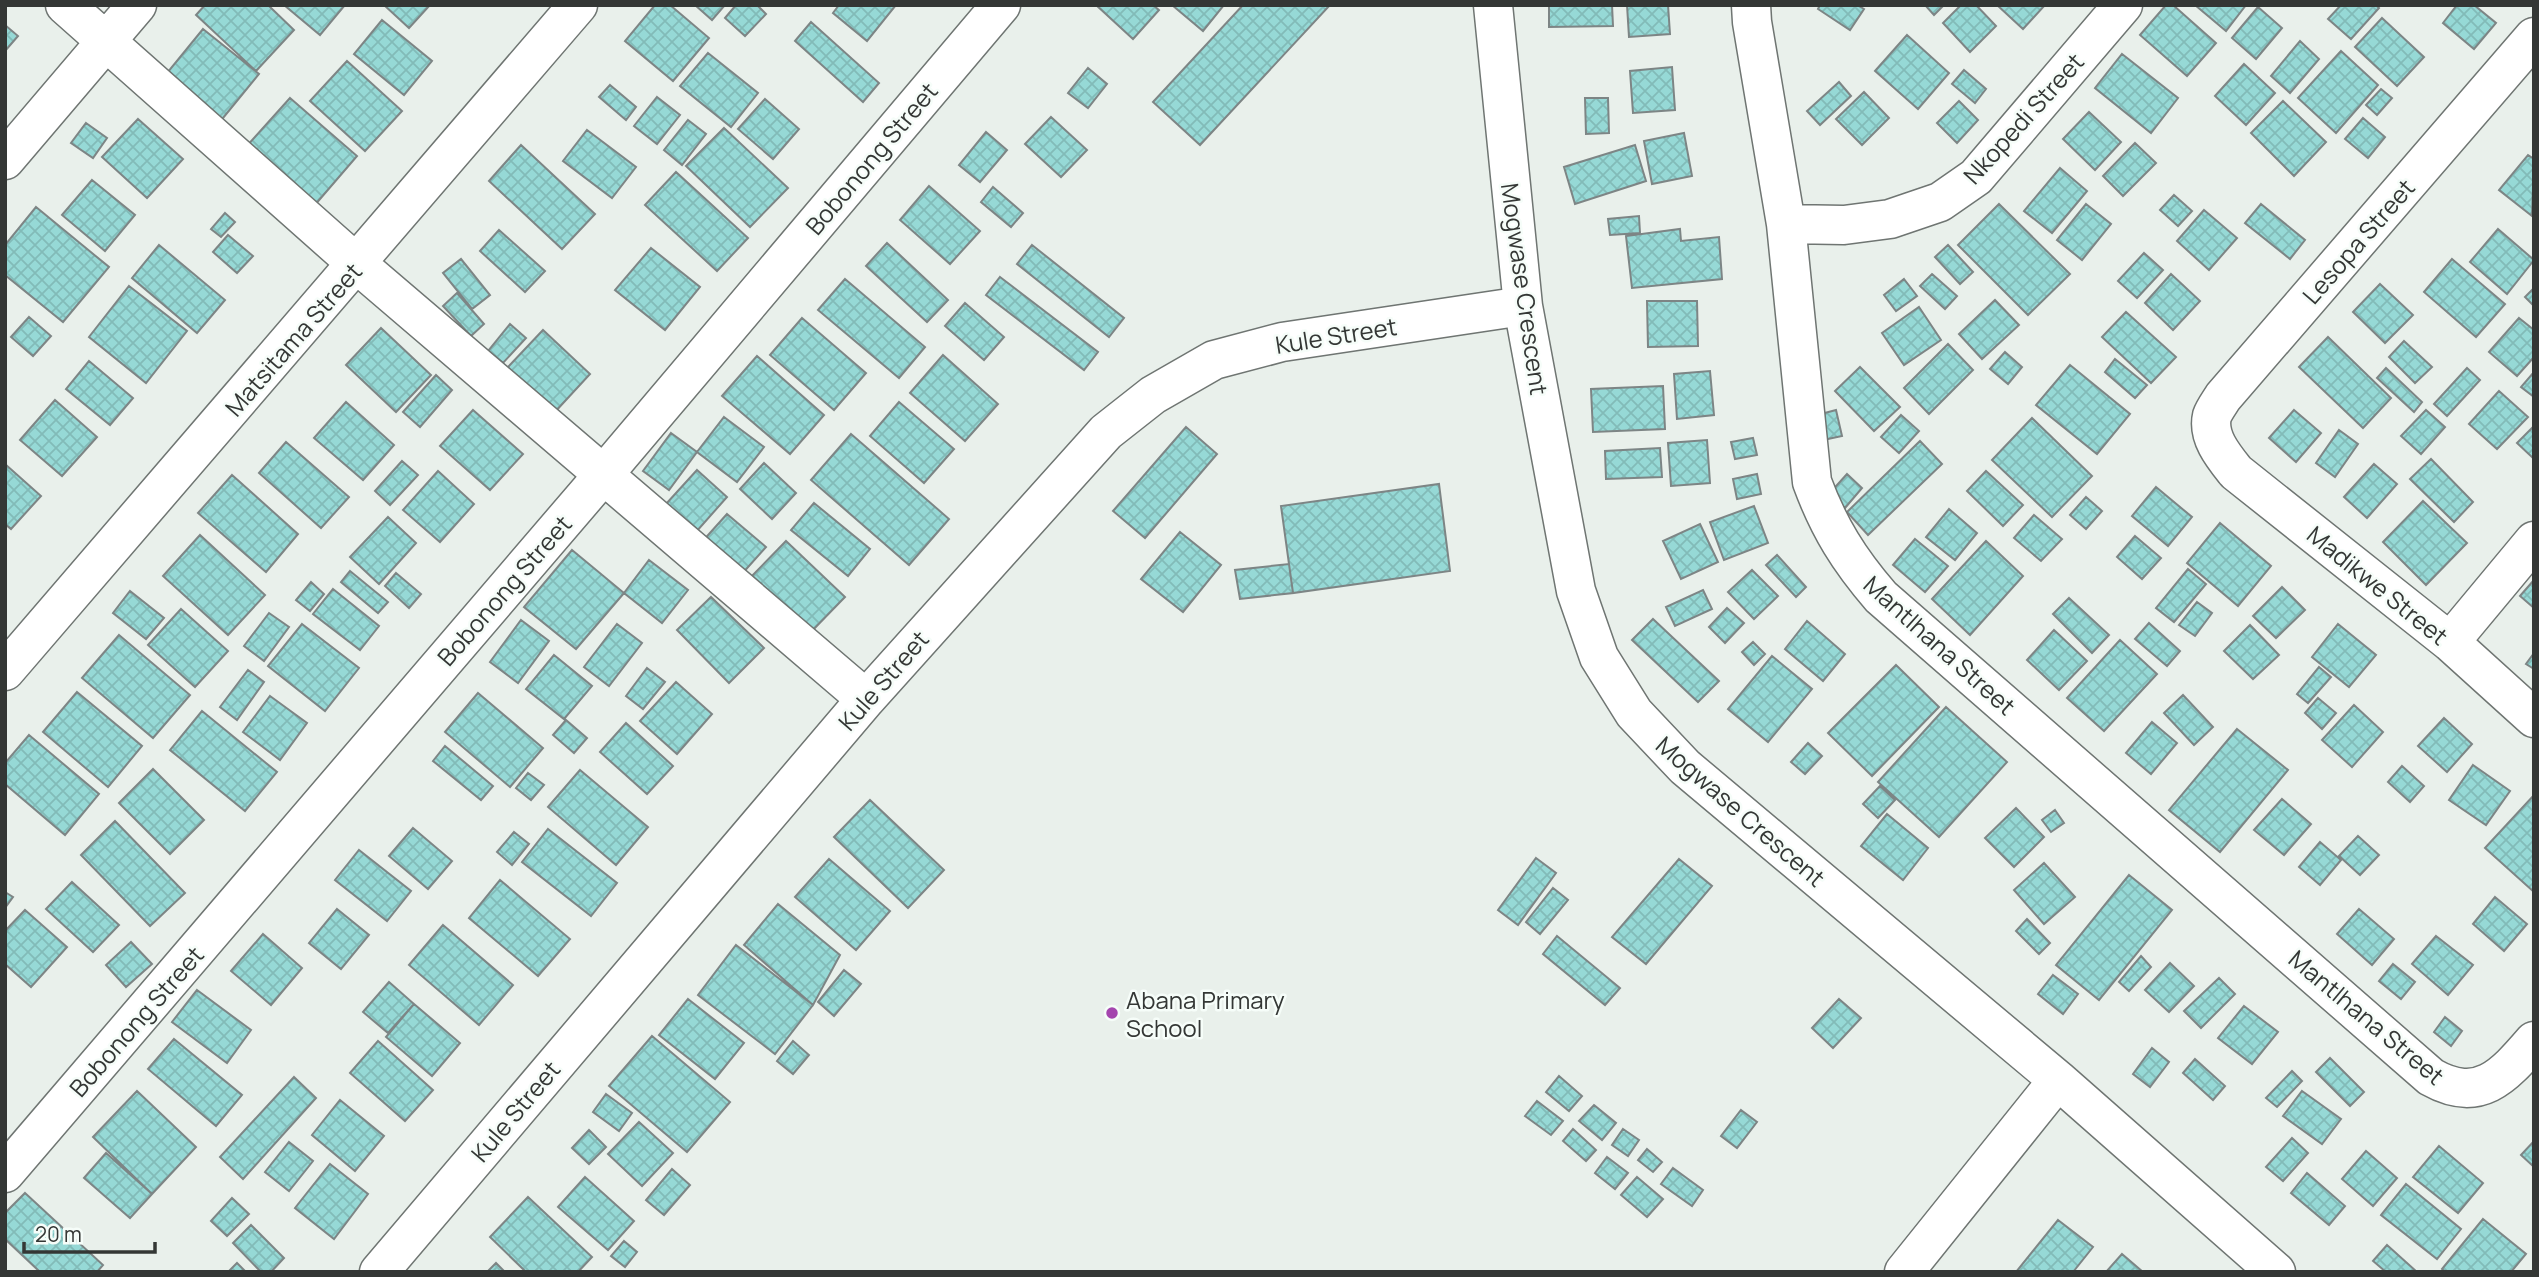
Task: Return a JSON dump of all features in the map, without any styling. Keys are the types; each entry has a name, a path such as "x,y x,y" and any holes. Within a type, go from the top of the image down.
{"street":[{"path":"65,5 357,264 866,699"},
{"path":"5,160 137,5"},
{"name":"Matsitama Street","path":"5,671 578,5"},
{"name":"Bobonong Street","path":"5,1173 604,474 1001,5"},
{"name":"Mogwase Crescent","path":"1493,5 1523,306 1576,591 1599,657 1634,713 1685,767 2058,1080 2276,1272"},
{"name":"Mantlhana Street","path":"1751,5 1786,224 1812,482 1825,518 1859,572 1881,597 2431,1077 2446,1086 2466,1089 2487,1084 2507,1072 2534,1041"},
{"name":"Nkopedi Street","path":"1786,224 1844,225 1890,219 1940,202 1976,177 2123,5"},
{"name":"Lesopa Street","path":"2222,455 2213,435 2212,417 2223,397 2534,37"},
{"name":"Kule Street","path":"379,1272 866,699 1106,432 1153,396 1214,360 1282,342 1523,306"},
{"name":"Madikwe Street","path":"2222,455 2236,472 2451,642 2534,718"},
{"path":"2451,642 2534,541"},
{"path":"1904,1272 2058,1080"}],"building":[{"path":"205,5 268,5 294,30 256,71 196,15"},
{"path":"284,5 345,5 320,35"},
{"path":"384,5 430,5 409,28"},
{"path":"655,5 670,5 709,38 673,81 625,41"},
{"path":"695,5 725,5 712,20"},
{"path":"736,5 757,5 766,14 745,36 725,18"},
{"path":"839,5 896,5 867,41 833,13"},
{"path":"1096,5 1153,5 1159,10 1133,39"},
{"path":"1172,5 1224,5 1203,31"},
{"path":"1243,5 1330,5 1200,145 1153,102"},
{"path":"1549,5 1612,5 1613,26 1549,27"},
{"path":"1627,5 1668,5 1670,34 1629,37"},
{"path":"1820,5 1857,5 1864,9 1850,30 1818,9"},
{"path":"1925,5 1944,5 1934,15"},
{"path":"1961,5 1976,5 1996,26 1970,52 1943,23"},
{"path":"1997,5 2045,5 2023,29"},
{"path":"2166,5 2173,5 2216,43 2187,76 2140,35"},
{"path":"2195,5 2246,5 2226,31"},
{"path":"2341,5 2376,5 2379,8 2351,39 2328,19"},
{"path":"2457,5 2474,5 2496,23 2474,49 2443,23"},
{"path":"2258,7 2282,28 2256,59 2232,38"},
{"path":"2382,18 2424,57 2397,86 2355,47"},
{"path":"382,20 432,61 404,95 354,54"},
{"path":"811,22 879,83 863,102 795,41"},
{"path":"5,25 18,36 5,51"},
{"path":"203,29 259,74 214,129 158,84"},
{"path":"1907,35 1949,73 1918,109 1875,71"},
{"path":"2300,41 2319,59 2290,93 2271,76"},
{"path":"2341,51 2378,85 2336,133 2298,98"},
{"path":"708,53 758,93 731,127 680,86"},
{"path":"2122,54 2178,98 2151,133 2095,88"},
{"path":"347,61 402,111 365,151 310,101"},
{"path":"2244,64 2275,93 2246,125 2215,96"},
{"path":"1672,67 1675,110 1633,113 1630,71"},
{"path":"1088,68 1107,84 1088,108 1068,93"},
{"path":"1964,70 1986,89 1975,103 1952,84"},
{"path":"1839,82 1851,96 1820,125 1807,111"},
{"path":"610,85 636,107 626,120 599,97"},
{"path":"2381,89 2392,98 2377,115 2366,105"},
{"path":"1864,92 1889,118 1862,145 1836,119"},
{"path":"657,97 680,115 657,144 634,126"},
{"path":"290,98 357,156 314,206 246,147"},
{"path":"1585,98 1608,98 1609,133 1586,134"},
{"path":"765,99 799,129 773,159 738,129"},
{"path":"1959,101 1978,120 1957,143 1937,123"},
{"path":"2283,101 2326,142 2294,176 2251,133"},
{"path":"2089,112 2121,142 2095,170 2063,139"},
{"path":"1051,117 1087,150 1061,177 1025,144"},
{"path":"2363,118 2385,137 2368,158 2345,139"},
{"path":"138,119 183,159 147,198 102,157"},
{"path":"688,120 706,134 682,165 664,150"},
{"path":"86,123 107,138 93,158 71,143"},
{"path":"724,128 788,188 750,227 686,166"},
{"path":"587,130 636,167 612,198 563,161"},
{"path":"986,132 1007,150 980,182 959,165"},
{"path":"1684,133 1692,176 1652,184 1644,141"},
{"path":"2135,143 2156,163 2123,196 2103,176"},
{"path":"521,145 595,214 562,249 489,181"},
{"path":"1635,145 1646,181 1575,204 1564,167"},
{"path":"2528,155 2534,159 2532,216 2499,190"},
{"path":"2060,168 2087,191 2052,233 2024,211"},
{"path":"676,172 748,238 717,271 645,205"},
{"path":"92,180 135,215 105,251 62,215"},
{"path":"929,186 980,231 950,264 900,220"},
{"path":"993,187 1023,213 1011,227 981,202"},
{"path":"2174,195 2192,211 2178,226 2160,210"},
{"path":"1999,204 2070,274 2028,315 1958,245"},
{"path":"2086,204 2111,224 2082,260 2057,240"},
{"path":"2261,204 2305,240 2290,259 2245,223"},
{"path":"36,207 109,267 63,322 5,275 5,245"},
{"path":"2204,210 2237,238 2209,270 2177,241"},
{"path":"225,213 235,222 221,237 211,229"},
{"path":"1639,216 1640,233 1610,235 1608,219"},
{"path":"1680,229 1681,241 1719,237 1722,279 1632,288 1626,236"},
{"path":"2498,229 2534,260 2507,294 2470,262"},
{"path":"499,230 545,271 525,292 480,251"},
{"path":"228,235 253,256 237,273 213,252"},
{"path":"887,243 948,300 927,322 866,266"},
{"path":"159,245 225,300 197,333 132,278"},
{"path":"1032,245 1124,318 1109,337 1017,264"},
{"path":"1948,245 1973,272 1960,284 1935,257"},
{"path":"651,248 700,287 665,330 615,290"},
{"path":"2144,253 2163,270 2137,298 2118,281"},
{"path":"461,259 490,295 472,309 443,273"},
{"path":"2452,259 2505,304 2476,337 2424,292"},
{"path":"1932,274 1957,296 1945,309 1920,286"},
{"path":"2171,274 2200,301 2173,330 2145,303"},
{"path":"1000,277 1098,352 1084,370 986,295"},
{"path":"845,279 925,347 899,378 818,310"},
{"path":"1904,279 1917,296 1896,311 1884,295"},
{"path":"2380,284 2413,315 2385,343 2353,312"},
{"path":"129,286 187,331 146,383 89,337"},
{"path":"2534,288 2534,306 2525,297"},
{"path":"457,293 484,324 471,336 443,306"},
{"path":"1995,300 2019,325 1982,359 1959,334"},
{"path":"1647,301 1697,301 1698,346 1648,347"},
{"path":"965,303 1004,337 984,360 945,326"},
{"path":"1919,307 1941,340 1904,365 1882,333"},
{"path":"2126,312 2176,357 2151,383 2102,337"},
{"path":"29,317 51,336 33,356 11,337"},
{"path":"802,318 866,373 834,410 770,355"},
{"path":"2519,318 2534,330 2534,357 2517,376 2489,352"},
{"path":"510,324 526,338 503,363 488,351"},
{"path":"381,328 431,375 396,412 346,365"},
{"path":"543,330 590,374 554,413 507,368"},
{"path":"2328,337 2391,398 2363,428 2299,367"},
{"path":"2404,341 2432,367 2415,383 2389,357"},
{"path":"1948,344 1973,370 1929,414 1904,388"},
{"path":"2005,352 2022,367 2008,384 1990,369"},
{"path":"943,355 998,404 965,441 910,393"},
{"path":"757,356 824,415 790,454 722,396"},
{"path":"2115,359 2147,385 2135,398 2105,372"},
{"path":"89,361 133,398 110,425 66,389"},
{"path":"2070,365 2130,414 2097,454 2036,405"},
{"path":"1860,367 1900,407 1874,431 1835,391"},
{"path":"2386,368 2422,402 2414,412 2377,378"},
{"path":"2467,368 2480,380 2447,416 2434,404"},
{"path":"1710,371 1714,415 1677,419 1674,374"},
{"path":"2534,372 2534,397 2521,387"},
{"path":"436,375 452,390 420,427 403,412"},
{"path":"1663,386 1665,429 1593,432 1591,389"},
{"path":"2499,391 2528,417 2497,449 2469,424"},
{"path":"55,400 97,437 62,476 20,440"},
{"path":"346,402 394,445 363,480 314,438"},
{"path":"899,402 954,449 924,483 870,436"},
{"path":"473,410 523,454 490,490 440,446"},
{"path":"1836,410 1842,436 1823,440 1817,415"},
{"path":"2294,410 2321,433 2296,462 2269,438"},
{"path":"2426,410 2445,427 2421,454 2401,436"},
{"path":"1901,415 1919,431 1899,453 1881,437"},
{"path":"724,417 764,447 737,482 697,452"},
{"path":"2032,418 2092,476 2052,517 1992,460"},
{"path":"2534,426 2534,459 2517,443"},
{"path":"1186,427 1217,454 1145,538 1113,511"},
{"path":"2339,430 2358,444 2335,477 2316,463"},
{"path":"671,433 697,452 669,490 643,471"},
{"path":"851,434 949,519 909,565 811,480"},
{"path":"1753,438 1757,455 1735,459 1731,442"},
{"path":"1707,440 1710,483 1671,486 1668,443"},
{"path":"1920,441 1942,464 1868,535 1847,512"},
{"path":"286,442 349,497 321,528 259,473"},
{"path":"1660,448 1662,477 1606,479 1605,451"},
{"path":"2431,459 2473,502 2454,522 2410,479"},
{"path":"402,461 418,475 390,505 375,491"},
{"path":"764,463 796,493 772,519 740,489"},
{"path":"5,464 41,496 11,529 5,524"},
{"path":"2374,464 2397,484 2367,518 2344,497"},
{"path":"697,470 727,497 696,532 666,504"},
{"path":"438,471 474,504 440,542 403,510"},
{"path":"1986,471 2023,505 2003,526 1967,491"},
{"path":"1757,474 1761,494 1737,499 1733,479"},
{"path":"1847,474 1862,488 1845,508 1829,494"},
{"path":"232,475 298,534 266,572 198,513"},
{"path":"1439,484 1450,571 1293,593 1281,506"},
{"path":"2156,487 2192,517 2168,546 2132,516"},
{"path":"2086,497 2102,511 2086,529 2070,515"},
{"path":"2423,501 2467,543 2426,585 2383,542"},
{"path":"814,503 870,549 848,576 791,530"},
{"path":"1754,506 1768,543 1724,560 1710,522"},
{"path":"1949,509 1977,533 1955,560 1926,537"},
{"path":"727,514 766,547 740,576 701,543"},
{"path":"2034,515 2062,539 2041,561 2014,538"},
{"path":"388,517 416,543 379,584 350,557"},
{"path":"2220,523 2271,566 2238,606 2187,563"},
{"path":"1700,524 1718,562 1681,579 1663,541"},
{"path":"1180,532 1221,565 1183,612 1141,579"},
{"path":"200,535 265,595 228,635 163,576"},
{"path":"2135,536 2161,558 2142,579 2117,557"},
{"path":"1915,539 1948,566 1925,592 1893,565"},
{"path":"786,541 845,597 807,636 748,580"},
{"path":"1986,541 2023,576 1970,635 1932,599"},
{"path":"572,550 624,593 576,649 524,607"},
{"path":"1777,555 1806,587 1796,597 1766,565"},
{"path":"649,560 688,590 662,623 624,593"},
{"path":"1289,564 1293,593 1240,599 1235,570"},
{"path":"2188,569 2206,584 2174,622 2156,608"},
{"path":"1752,570 1778,596 1754,619 1728,592"},
{"path":"350,571 388,602 378,613 341,582"},
{"path":"396,573 421,594 409,608 385,586"},
{"path":"2534,580 2534,608 2520,596"},
{"path":"311,582 324,594 310,611 296,600"},
{"path":"2282,587 2305,610 2276,638 2253,616"},
{"path":"333,589 379,626 360,650 313,614"},
{"path":"1703,590 1712,609 1675,626 1666,607"},
{"path":"130,591 164,618 146,639 113,613"},
{"path":"711,597 764,648 729,683 677,630"},
{"path":"2069,598 2109,635 2092,653 2053,614"},
{"path":"2197,602 2212,613 2195,636 2179,625"},
{"path":"1727,608 1744,623 1725,643 1709,627"},
{"path":"181,609 228,651 195,687 148,645"},
{"path":"269,613 289,627 264,661 244,646"},
{"path":"1653,619 1719,681 1698,702 1632,640"},
{"path":"521,620 549,641 518,683 490,662"},
{"path":"1807,621 1845,654 1823,681 1785,649"},
{"path":"2149,623 2180,651 2167,666 2135,639"},
{"path":"302,624 359,668 325,711 268,666"},
{"path":"617,624 642,643 609,686 584,667"},
{"path":"2338,624 2376,655 2349,687 2312,657"},
{"path":"2250,625 2279,655 2253,679 2224,651"},
{"path":"2054,630 2087,661 2059,690 2027,660"},
{"path":"119,635 190,695 153,738 82,678"},
{"path":"2120,640 2157,674 2104,731 2067,698"},
{"path":"1753,642 1765,654 1754,665 1742,652"},
{"path":"2534,653 2534,669 2526,664"},
{"path":"554,655 592,686 564,719 526,689"},
{"path":"1772,656 1812,689 1768,742 1728,709"},
{"path":"1896,665 1939,707 1872,776 1828,733"},
{"path":"2319,667 2331,677 2308,703 2297,694"},
{"path":"647,668 665,682 643,709 626,696"},
{"path":"248,670 264,682 237,720 220,707"},
{"path":"676,682 712,714 677,754 640,721"},
{"path":"77,692 142,746 108,787 43,732"},
{"path":"478,693 543,748 510,787 445,732"},
{"path":"2183,695 2213,727 2194,745 2164,713"},
{"path":"270,696 307,723 280,760 243,732"},
{"path":"2318,698 2336,713 2322,729 2305,713"},
{"path":"2354,705 2383,732 2352,767 2322,740"},
{"path":"1946,707 2007,762 1939,837 1878,782"},
{"path":"202,711 277,772 245,811 170,750"},
{"path":"2444,718 2472,744 2447,772 2418,746"},
{"path":"566,720 587,738 574,753 553,735"},
{"path":"2152,722 2177,743 2151,774 2126,753"},
{"path":"626,723 673,766 647,794 600,752"},
{"path":"2237,729 2288,770 2220,852 2169,810"},
{"path":"29,735 99,794 65,835 5,784 5,763"},
{"path":"1808,743 1822,756 1805,774 1791,762"},
{"path":"445,746 493,786 481,800 433,761"},
{"path":"2473,765 2510,791 2486,825 2449,800"},
{"path":"2402,766 2424,786 2410,802 2388,782"},
{"path":"153,769 204,820 170,854 119,803"},
{"path":"580,770 648,827 616,865 548,807"},
{"path":"528,773 544,785 531,800 516,788"},
{"path":"1880,786 1895,800 1878,818 1863,804"},
{"path":"2534,795 2534,892 2485,848"},
{"path":"2282,799 2311,824 2284,855 2254,830"},
{"path":"870,800 944,870 908,908 834,837"},
{"path":"2016,808 2044,837 2014,867 1985,838"},
{"path":"2055,810 2064,823 2051,832 2042,820"},
{"path":"1887,814 1928,848 1903,880 1861,846"},
{"path":"115,821 185,893 150,926 81,855"},
{"path":"413,828 452,861 428,889 389,856"},
{"path":"548,829 617,883 591,916 522,862"},
{"path":"514,832 529,844 512,865 497,852"},
{"path":"2358,836 2379,855 2360,875 2339,856"},
{"path":"2320,842 2341,860 2320,885 2299,867"},
{"path":"359,850 411,891 387,921 335,880"},
{"path":"1536,858 1556,873 1518,925 1498,910"},
{"path":"829,859 890,911 856,950 795,897"},
{"path":"1679,859 1712,886 1646,964 1612,937"},
{"path":"2044,863 2075,897 2044,924 2014,890"},
{"path":"2129,875 2172,910 2099,1000 2056,965"},
{"path":"500,880 570,939 538,976 469,918"},
{"path":"72,882 119,925 93,952 46,909"},
{"path":"1553,888 1568,900 1540,934 1526,922"},
{"path":"5,892 13,897 5,908"},
{"path":"2495,897 2527,924 2504,951 2473,924"},
{"path":"778,904 840,955 813,1005 744,945"},
{"path":"337,909 369,935 341,969 309,943"},
{"path":"2359,909 2394,939 2372,965 2337,934"},
{"path":"25,910 67,947 31,987 5,964 5,931"},
{"path":"2027,919 2050,943 2039,954 2016,931"},
{"path":"443,925 513,985 479,1025 409,965"},
{"path":"263,934 302,968 271,1005 231,971"},
{"path":"1557,936 1620,988 1605,1005 1543,954"},
{"path":"2436,936 2473,965 2448,995 2412,964"},
{"path":"131,942 152,964 126,987 106,965"},
{"path":"736,945 813,1005 775,1054 698,995"},
{"path":"2141,956 2151,967 2129,991 2119,982"},
{"path":"2170,963 2194,986 2169,1012 2145,990"},
{"path":"2393,964 2415,982 2401,999 2379,981"},
{"path":"844,970 861,984 834,1016 818,1002"},
{"path":"2053,975 2078,994 2063,1014 2038,994"},
{"path":"2219,978 2235,994 2201,1028 2184,1011"},
{"path":"389,982 414,1004 388,1033 363,1012"},
{"path":"197,990 251,1030 227,1063 172,1022"},
{"path":"688,999 744,1043 715,1079 659,1035"},
{"path":"1839,999 1861,1018 1833,1048 1812,1028"},
{"path":"414,1004 460,1043 432,1076 386,1037"},
{"path":"2244,1006 2278,1032 2252,1064 2218,1038"},
{"path":"2445,1017 2462,1031 2451,1046 2434,1032"},
{"path":"652,1036 730,1102 687,1152 609,1086"},
{"path":"174,1039 242,1095 216,1126 148,1069"},
{"path":"378,1041 433,1090 405,1121 350,1073"},
{"path":"793,1041 809,1055 793,1074 777,1061"},
{"path":"2152,1048 2169,1062 2150,1087 2133,1074"},
{"path":"2330,1058 2364,1092 2350,1106 2316,1072"},
{"path":"2195,1059 2225,1086 2213,1100 2183,1073"},
{"path":"2292,1071 2302,1081 2277,1107 2266,1098"},
{"path":"1559,1076 1582,1096 1569,1111 1546,1092"},
{"path":"294,1077 316,1098 243,1179 220,1157"},
{"path":"137,1091 196,1147 152,1194 93,1137"},
{"path":"2302,1091 2341,1119 2322,1144 2283,1116"},
{"path":"606,1094 632,1113 619,1131 593,1112"},
{"path":"340,1100 384,1136 355,1171 312,1135"},
{"path":"1537,1101 1563,1121 1551,1135 1525,1116"},
{"path":"1594,1105 1616,1123 1602,1140 1579,1121"},
{"path":"1741,1110 1757,1122 1737,1148 1721,1136"},
{"path":"639,1122 673,1153 642,1186 608,1154"},
{"path":"1573,1129 1596,1150 1586,1161 1563,1141"},
{"path":"1623,1129 1639,1140 1628,1156 1612,1145"},
{"path":"589,1130 606,1147 589,1164 572,1148"},
{"path":"2292,1138 2308,1153 2283,1181 2266,1167"},
{"path":"2534,1141 2534,1167 2521,1155"},
{"path":"289,1142 313,1161 289,1191 265,1172"},
{"path":"2439,1146 2483,1183 2458,1213 2413,1177"},
{"path":"1647,1149 1662,1162 1653,1172 1638,1160"},
{"path":"2366,1151 2397,1178 2373,1206 2342,1179"},
{"path":"106,1153 152,1194 130,1218 84,1178"},
{"path":"1607,1157 1628,1173 1615,1189 1595,1173"},
{"path":"330,1164 368,1194 334,1239 295,1208"},
{"path":"1673,1168 1703,1190 1692,1206 1661,1184"},
{"path":"672,1169 690,1185 664,1215 646,1200"},
{"path":"2307,1173 2345,1206 2329,1225 2291,1193"},
{"path":"585,1177 634,1221 608,1250 558,1207"},
{"path":"1637,1177 1663,1199 1647,1217 1621,1195"},
{"path":"2406,1184 2461,1229 2437,1259 2381,1215"},
{"path":"25,1193 103,1265 97,1272 40,1272 5,1239 5,1213"},
{"path":"528,1197 592,1257 578,1272 526,1272 490,1237"},
{"path":"232,1198 249,1214 227,1236 211,1221"},
{"path":"2483,1219 2526,1254 2511,1272 2445,1272 2442,1269"},
{"path":"2058,1220 2093,1247 2073,1272 2016,1272"},
{"path":"251,1225 284,1258 271,1272 261,1272 233,1243"},
{"path":"624,1241 637,1252 625,1267 611,1256"},
{"path":"2387,1245 2417,1272 2386,1272 2373,1261"},
{"path":"2122,1254 2143,1272 2106,1272"},
{"path":"237,1263 246,1272 228,1272"},
{"path":"496,1263 505,1272 487,1272"}],"place":[{"name":"Abana Primary School","path":"1112,1013"}]}
